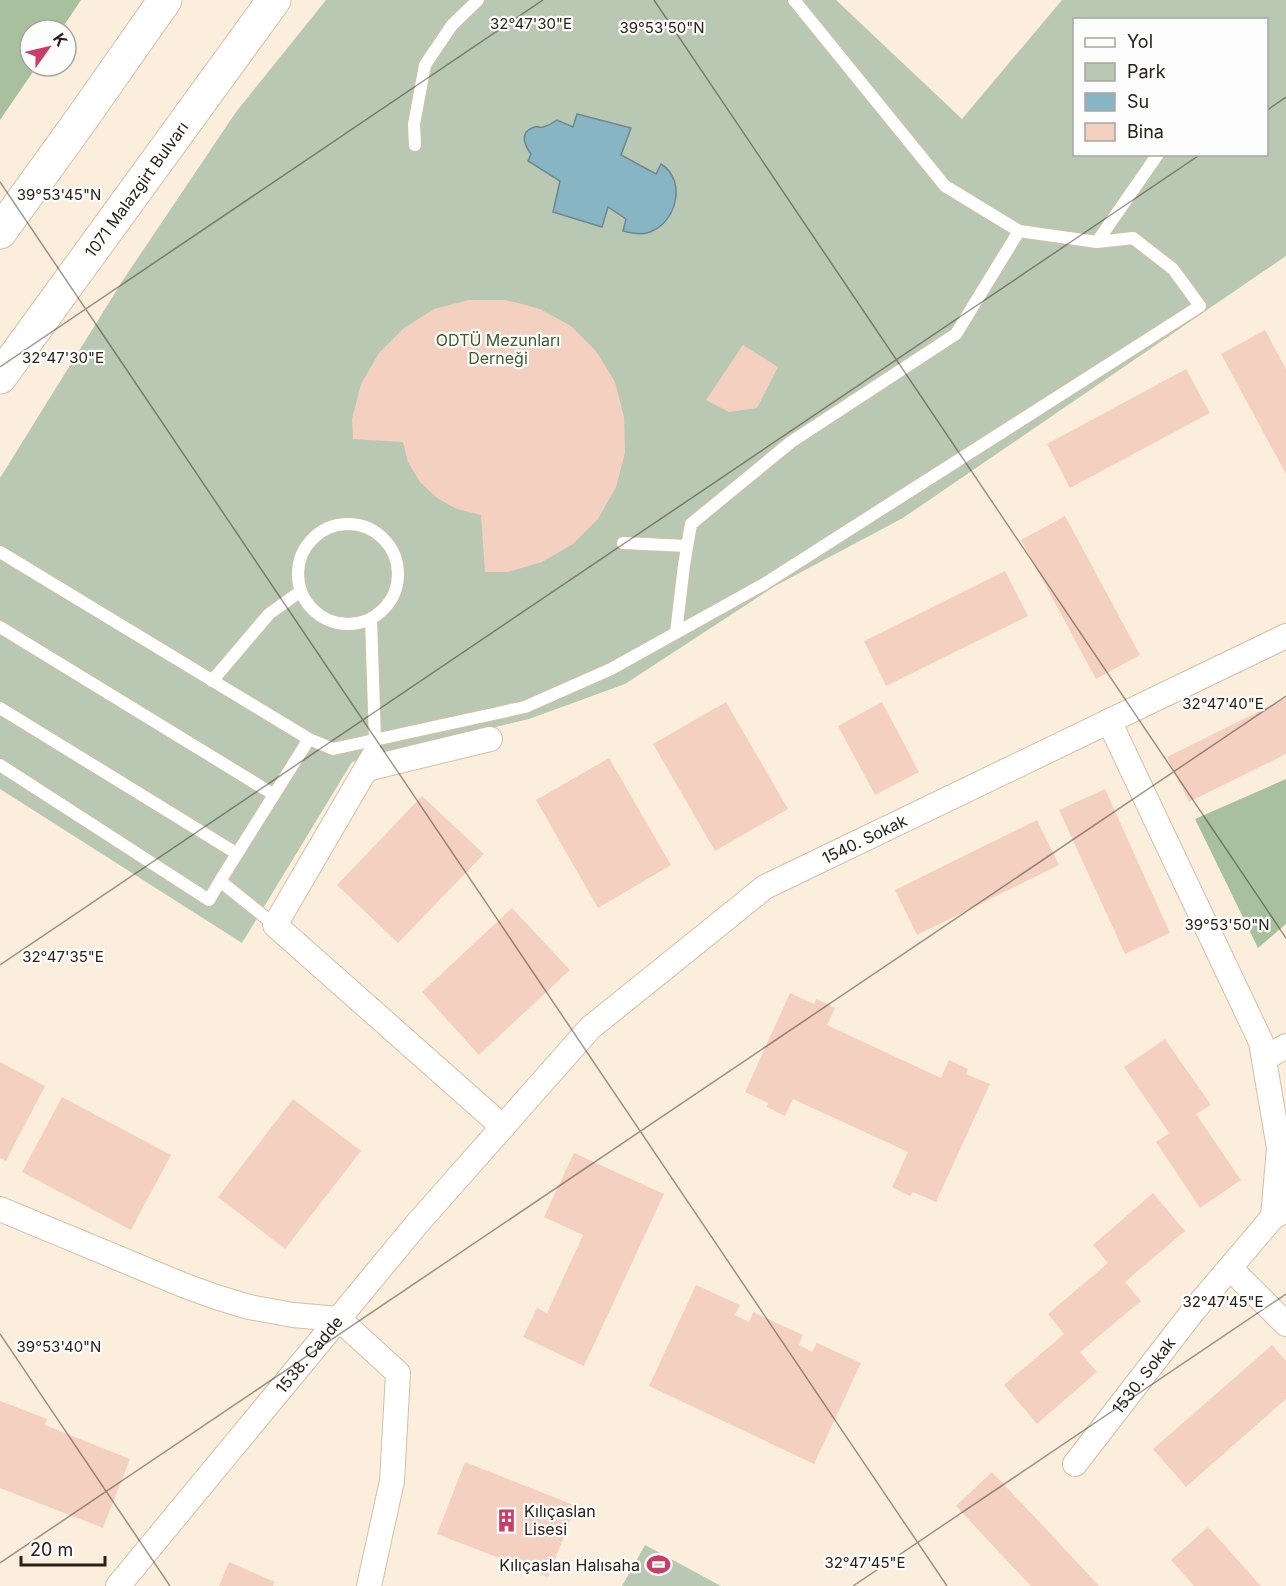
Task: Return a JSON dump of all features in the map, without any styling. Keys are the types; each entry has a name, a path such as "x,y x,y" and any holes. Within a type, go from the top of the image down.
{"main road":[{"path":"0,232 165,0"},
{"name":"1071 Malazgirt Bulvarı","path":"0,377 274,0"}],"street":[{"name":"1540. Sokak","path":"503,1127 590,1028 765,887 1286,636"},
{"path":"1109,721 1261,1042 1279,1148 1279,1214"},
{"path":"490,739 371,755 275,925 503,1127"},
{"path":"1264,1059 1286,1046"},
{"name":"1538. Cadde","path":"118,1586 416,1225 503,1127"},
{"path":"0,1209 216,1297 293,1315 339,1319 398,1373 392,1481 369,1586"},
{"name":"1530. Sokak","path":"1076,1464 1194,1310 1279,1214"},
{"path":"1230,1268 1286,1324"}],"lane":[{"path":"415,145 414,124 425,65 452,25 478,0"},
{"path":"0,552 309,739 333,749 371,755 525,707 611,669 764,584 1200,306 1173,269 1133,238 1097,242 1019,231 945,186 794,0"},
{"path":"1097,242 1157,156"},
{"path":"676,633 691,524 791,442 956,334 1019,231"},
{"path":"350,524 369,529 385,540 395,557 398,576 394,595 382,611 371,619 346,624 327,620 312,608 301,591 298,572 303,553 314,537 331,527 350,524"},
{"path":"623,543 687,546"},
{"path":"212,681 269,614 301,591"},
{"path":"371,619 371,755"},
{"path":"0,627 273,794"},
{"path":"0,708 236,853"},
{"path":"0,765 209,900 236,853 309,739"},
{"path":"220,881 275,925"}],"green space":[{"path":"0,0 81,0 69,18 18,18 18,78 29,78 0,120"},
{"name":"ODTÜ Mezunları Derneği","path":"326,0 836,0 962,119 1062,0 1286,0 1286,256 903,518 775,586 625,684 529,719 352,762 242,943 0,789 0,478 123,280 236,112"},
{"path":"1286,779 1286,924 1258,948 1195,819"},
{"name":"Kılıçaslan Halısaha","path":"645,1545 721,1586 622,1586"}],"water":[{"path":"577,114 631,128 621,155 656,174 661,164 669,172 676,191 675,202 665,221 657,228 641,234 623,231 626,219 608,207 602,227 553,212 560,181 528,161 531,154 525,144 524,136 532,128 545,127 557,120 573,127"}],"building":[{"path":"469,300 505,300 518,303 540,309 571,326 596,351 615,382 624,417 625,453 616,487 598,519 573,544 542,562 508,572 485,572 481,515 457,509 437,498 420,482 408,462 403,442 353,439 352,419 361,384 379,353 404,328 434,309"},
{"path":"1265,330 1286,369 1286,474 1221,354"},
{"path":"743,345 778,367 757,408 729,412 706,400"},
{"path":"1186,369 1210,413 1070,488 1047,444"},
{"path":"1065,516 1140,655 1096,679 1021,540"},
{"path":"1005,571 1028,616 886,686 864,641"},
{"path":"1286,698 1286,754 1189,802 1167,757"},
{"path":"726,702 788,809 715,851 653,744"},
{"path":"882,702 919,772 875,795 838,726"},
{"path":"609,758 671,865 598,908 536,800"},
{"path":"1105,789 1170,933 1125,954 1059,810"},
{"path":"422,796 484,854 398,943 337,885"},
{"path":"1037,820 1059,865 917,935 895,890"},
{"path":"512,908 570,970 479,1055 422,992"},
{"path":"790,993 814,1004 816,999 835,1008 827,1025 941,1078 949,1060 968,1069 966,1074 990,1084 936,1202 913,1192 910,1196 892,1187 908,1152 793,1099 785,1116 767,1107 768,1103 745,1092"},
{"path":"1165,1039 1211,1105 1196,1114 1241,1180 1200,1208 1156,1142 1169,1133 1124,1067"},
{"path":"0,1062 45,1086 6,1161 0,1158"},
{"path":"62,1097 171,1155 131,1230 22,1172"},
{"path":"293,1099 361,1151 285,1249 218,1197"},
{"path":"574,1153 664,1194 584,1366 523,1337 537,1308 547,1313 583,1235 544,1217"},
{"path":"1153,1193 1185,1231 1125,1282 1141,1301 1080,1352 1097,1372 1037,1424 1004,1385 1064,1334 1048,1314 1108,1263 1093,1245"},
{"path":"696,1285 740,1305 735,1315 749,1322 753,1312 803,1335 799,1345 812,1352 817,1343 861,1363 814,1464 649,1386"},
{"path":"1272,1345 1286,1361 1286,1399 1186,1487 1153,1449"},
{"path":"0,1401 47,1419 45,1425 130,1459 103,1528 0,1488"},
{"name":"Kılıçaslan Lisesi","path":"465,1462 576,1506 548,1577 437,1534"},
{"path":"992,1472 1099,1586 1031,1586 1010,1564 956,1506"},
{"path":"1208,1527 1261,1586 1194,1586 1171,1560"},
{"path":"229,1562 275,1582 273,1586 219,1586"}],"place":[{"name":"Kılıçaslan Lisesi","path":"506,1520"},
{"name":"Kılıçaslan Halısaha","path":"658,1565"}]}
